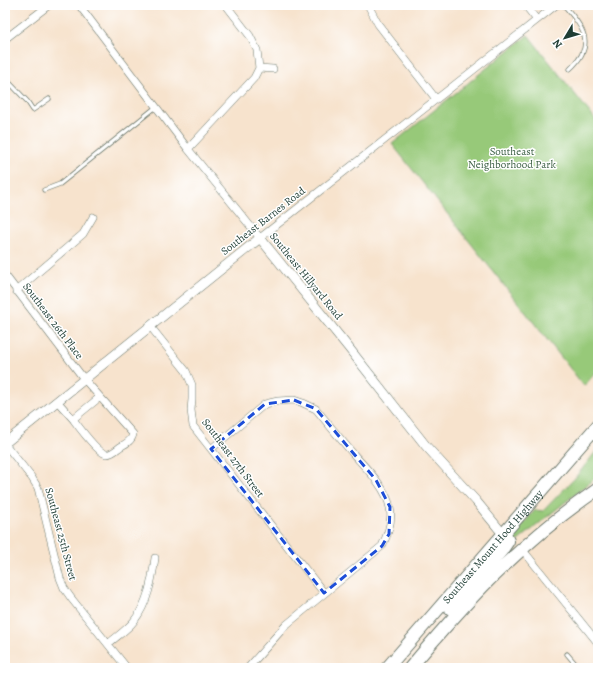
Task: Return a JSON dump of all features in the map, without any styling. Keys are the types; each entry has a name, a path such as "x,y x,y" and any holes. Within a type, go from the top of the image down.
{"highway":[{"name":"Southeast Mount Hood Highway","path":"387,668 598,425"},
{"name":"Southeast Mount Hood Highway","path":"410,668 491,578 561,516 598,489"},
{"path":"438,636 447,614 508,541 504,534"}],"street":[{"path":"5,39 49,5"},
{"name":"Southeast Hillyard Road","path":"79,5 188,149 426,446 504,534"},
{"path":"188,149 254,78 259,68 257,50 250,36 226,5"},
{"path":"368,5 378,24 436,100"},
{"path":"525,5 537,20"},
{"name":"Southeast Barnes Road","path":"5,443 260,238 556,5"},
{"path":"259,68 273,69"},
{"path":"16,291 83,234 93,217"},
{"name":"Southeast 26th Place","path":"5,275 84,379 133,434 129,442 110,454 106,454 98,449 72,420"},
{"name":"Southeast 27th Street","path":"150,326 186,371 192,385 191,410 193,426 324,593"},
{"path":"58,401 72,420 100,397"},
{"path":"211,449 264,404 294,400 316,409 376,480 386,495 390,507 391,520 389,534 382,546 286,625 248,668"},
{"name":"Southeast 25th Street","path":"5,443 38,488 60,578 64,588 70,598 127,668"},
{"path":"522,549 598,643"},
{"path":"108,644 127,628 140,613 148,593 155,558"}],"lane":[{"path":"564,5 578,22 584,35 585,46 581,57 570,70"},
{"path":"5,78 27,101 33,110 49,99"},
{"path":"44,190 60,184 156,107"},
{"path":"567,654 579,668"}],"highlighted area":[{"path":"294,400 316,409 376,480 390,507 389,534 382,546 324,593 211,449 265,404"}],"green space":[{"name":"Southeast Neighborhood Park","path":"528,35 598,123 598,370 584,386 392,144"},
{"path":"598,449 598,476 513,545 513,536 535,510 543,511 575,478"}]}
